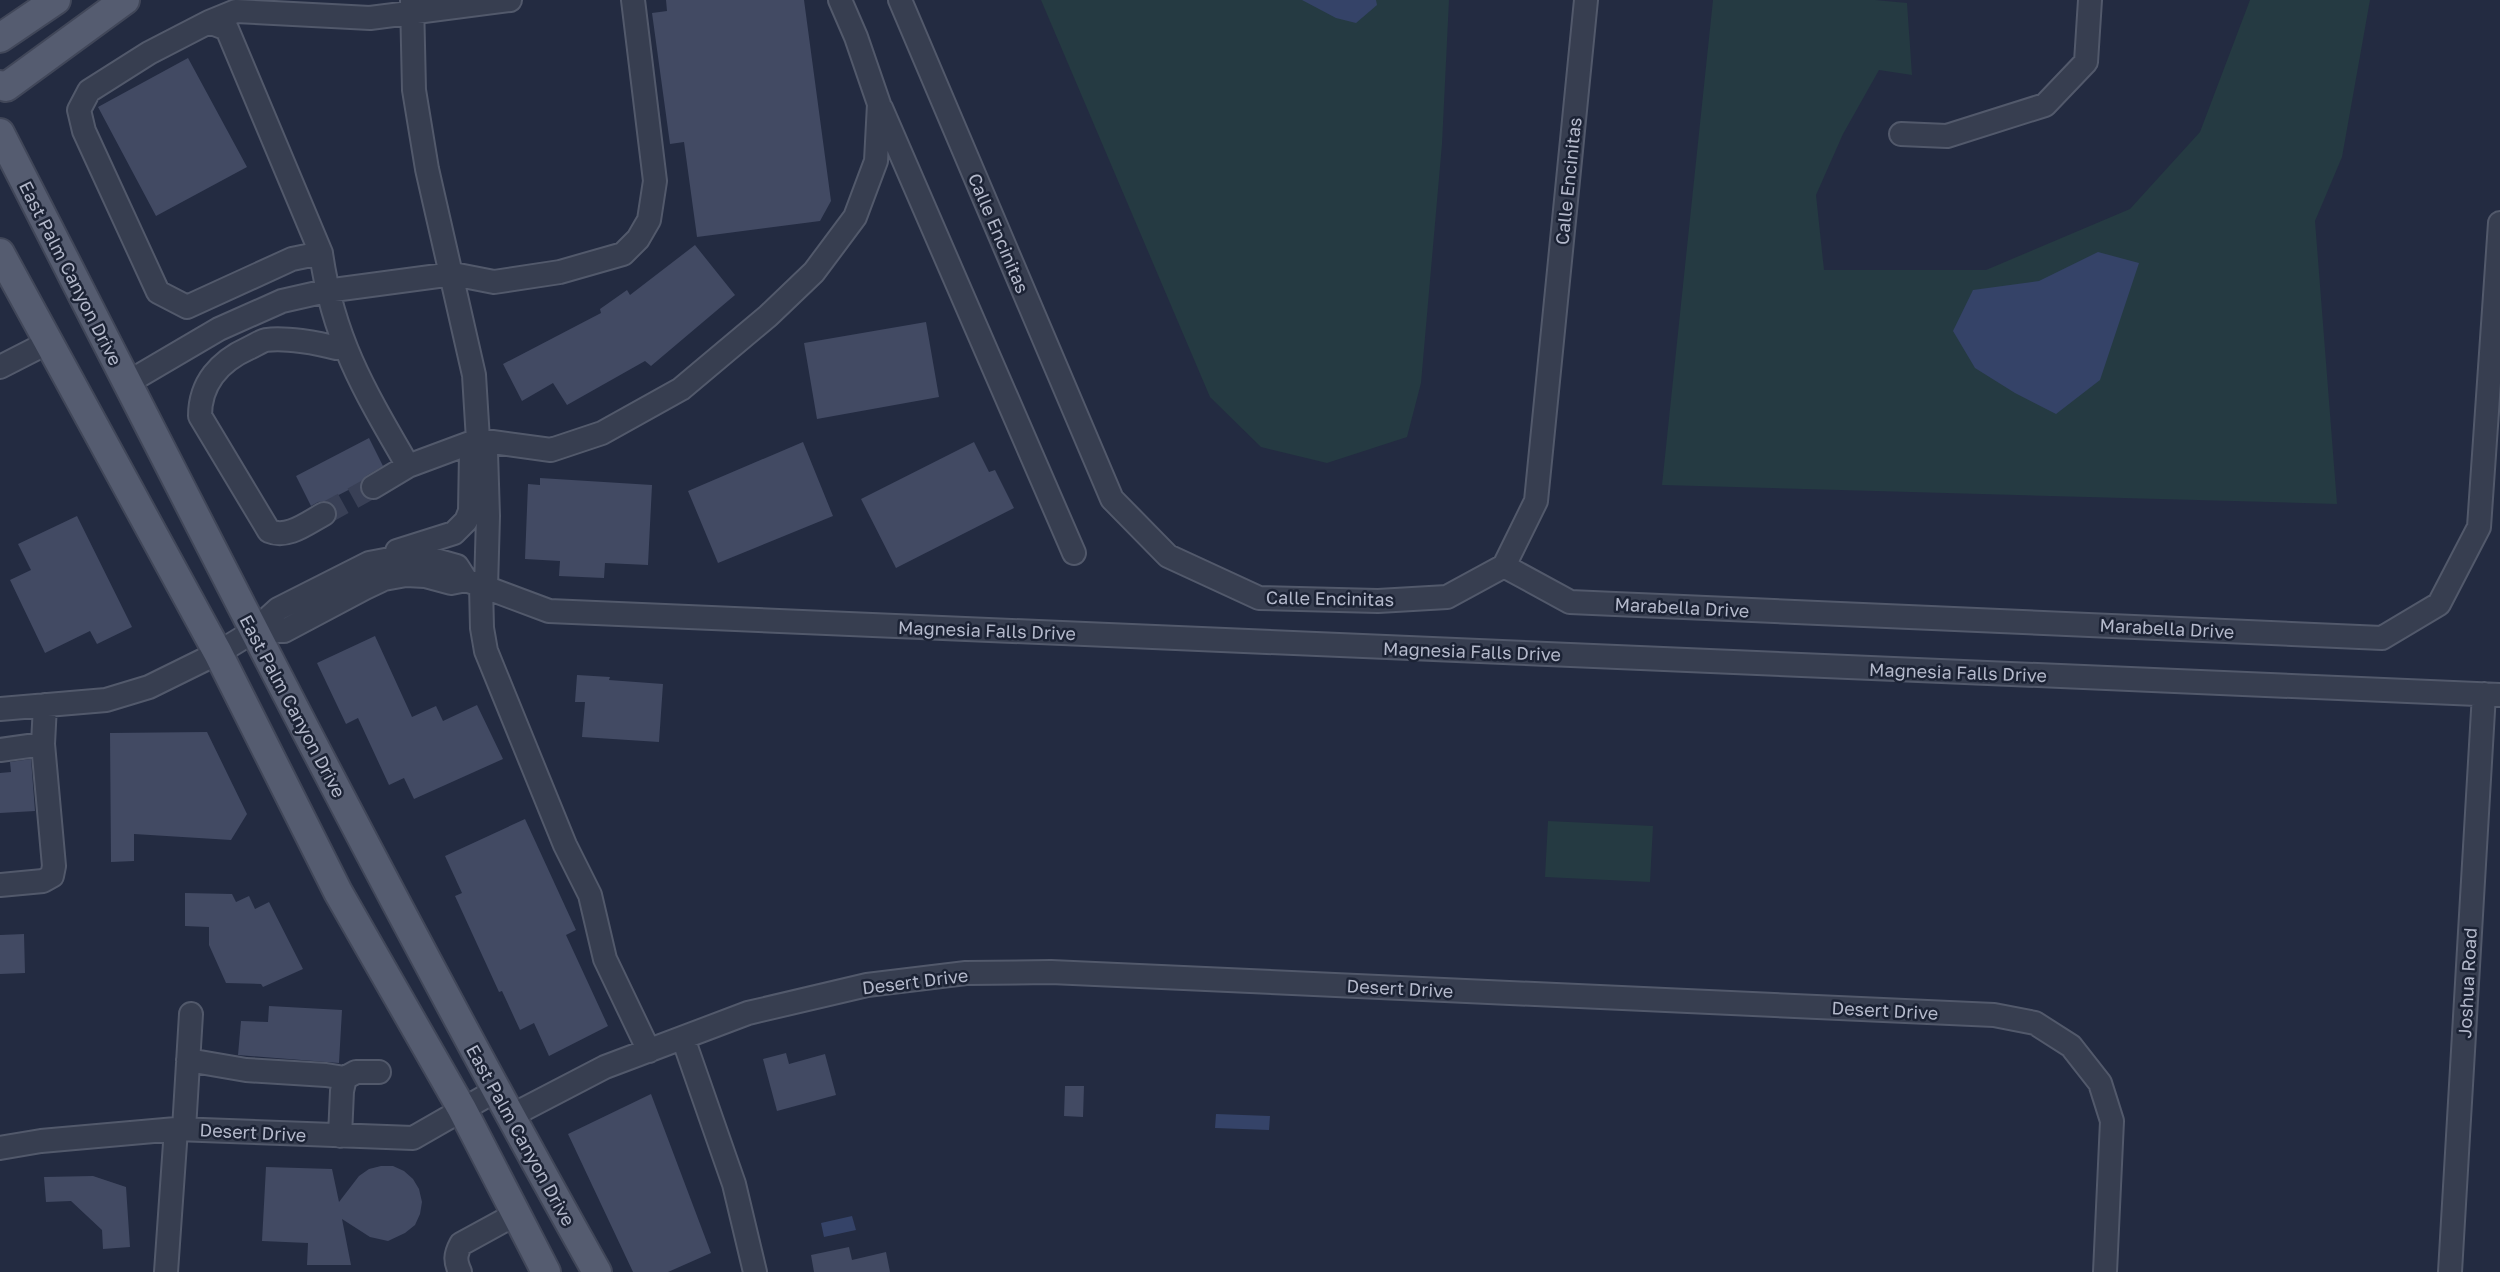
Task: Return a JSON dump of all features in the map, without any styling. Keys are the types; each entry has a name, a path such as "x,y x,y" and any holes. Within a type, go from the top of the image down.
{"main road":[{"path":"0,38 56,0"},
{"path":"0,85 6,87 125,0"},
{"name":"East Palm Canyon Drive","path":"0,133 254,631 495,1091 597,1272"},
{"path":"0,253 218,653 339,892 462,1109 546,1272"}],"street":[{"path":"321,253 291,259 187,307 158,292 84,130 79,110 89,91 149,53 209,22 236,11 266,6 370,18 412,7 510,0"},
{"path":"127,383 230,324 282,301 326,291 453,274 494,282 560,272 623,254 638,239 649,220 655,181 633,0"},
{"path":"840,0 856,37 879,104 1074,553"},
{"name":"Calle Encinitas","path":"900,0 1112,499 1167,556 1259,598 1378,601 1447,597 1504,566 1536,501 1586,0"},
{"path":"1901,134 1947,136 2045,105 2086,62 2090,0"},
{"path":"412,7 414,90 427,169 453,274 474,375 478,440 486,452 488,516 478,584 486,651 565,845 590,895 605,959 649,1050"},
{"path":"209,22 227,29 321,253 326,291 343,344 360,380 408,466"},
{"path":"373,487 408,466 478,440 551,450 602,433 681,389 768,316 814,272 855,217 876,161 879,104"},
{"name":"Marabella Drive","path":"1504,566 1570,602 2382,638 2439,604 2479,527 2500,223"},
{"path":"324,514 289,533 277,534 269,531 200,416 200,402 206,385 214,373 236,354 266,340 312,341 336,348"},
{"path":"0,367 49,342"},
{"path":"381,560 403,548 461,529 470,511 471,453 478,440"},
{"name":"Magnesia Falls Drive","path":"0,709 106,700 149,687 218,653 254,631 278,609 369,563 406,556 426,557 457,566 478,584"},
{"name":"Magnesia Falls Drive","path":"254,631 284,631 384,579 406,575 425,576 451,583 478,584 549,611 2492,695"},
{"name":"Joshua Road","path":"2450,1272 2492,695"},
{"path":"0,885 43,881 52,876 54,866 43,744 45,705"},
{"path":"0,750 43,744"},
{"name":"Desert Drive","path":"509,1117 605,1067 748,1013 867,985 966,973 1051,972 1994,1015 2035,1023 2071,1046 2100,1083 2112,1121 2105,1272"},
{"path":"166,1272 191,1014"},
{"path":"682,1038 734,1184 755,1272"},
{"path":"188,1060 246,1071 345,1078 356,1072 379,1072"},
{"path":"340,1136 342,1091 345,1078"},
{"name":"Desert Drive","path":"0,1148 41,1141 180,1129 413,1138 495,1091"},
{"path":"460,1272 456,1263 457,1252 461,1244 516,1214"}],"shaded area":[{"path":"1041,0 1449,0 1442,144 1421,383 1407,437 1327,463 1261,447 1210,397"},
{"path":"1713,0 1875,0 1907,3 1912,75 1879,70 1843,134 1816,195 1824,270 1986,270 2130,209 2200,132 2250,0 2370,0 2342,157 2315,221 2337,504 1662,485"},
{"path":"1548,821 1653,826 1650,882 1545,877"}],"water":[{"path":"1302,0 1376,0 1377,5 1356,23 1336,18"},
{"path":"2098,252 2139,263 2100,380 2056,414 2015,393 1975,368 1953,331 1973,290 2039,281"},
{"path":"1216,1114 1270,1116 1269,1130 1215,1128"},
{"path":"852,1216 856,1230 824,1237 821,1223"}],"building":[{"path":"666,0 804,0 831,201 820,221 697,237 684,142 670,144 652,13 667,11"},
{"path":"188,58 247,167 156,216 98,107"},
{"path":"695,245 735,295 651,366 645,361 567,405 553,383 522,401 503,364 601,313 600,309 627,290 630,295"},
{"path":"926,322 939,397 817,419 804,343"},
{"path":"369,438 383,466 366,476 360,484 327,501 311,506 296,476"},
{"path":"803,442 833,516 718,563 688,491"},
{"path":"974,442 989,472 995,470 1014,508 896,568 861,499"},
{"path":"540,478 652,485 648,565 605,563 604,578 559,576 560,561 525,559 528,484 540,485"},
{"path":"77,516 132,627 97,644 90,631 45,653 10,580 31,570 18,544"},
{"path":"375,636 412,717 436,706 443,721 477,705 503,759 414,799 404,778 389,785 358,718 346,724 317,663"},
{"path":"577,675 663,684 659,742 582,737 585,702 575,702"},
{"path":"207,732 247,814 231,840 134,834 134,861 111,862 110,733"},
{"path":"31,759 35,811 0,813 0,773 11,772 10,762"},
{"path":"525,819 576,930 566,935 608,1026 549,1056 534,1023 520,1030 502,991 499,992 455,896 462,893 445,856"},
{"path":"185,893 232,894 236,902 249,896 255,909 269,902 303,969 263,987 261,984 226,983 209,945 209,927 185,926"},
{"path":"24,934 25,973 0,974 0,935"},
{"path":"269,1006 342,1010 339,1063 238,1055 241,1021 268,1022"},
{"path":"786,1053 789,1064 825,1054 836,1095 777,1111 763,1059"},
{"path":"1065,1086 1084,1086 1083,1117 1064,1116"},
{"path":"651,1094 711,1253 668,1272 633,1272 568,1134"},
{"path":"393,1166 404,1171 419,1189 422,1202 420,1214 415,1225 405,1233 388,1241 370,1237 342,1219 351,1265 307,1265 308,1243 262,1241 266,1167 332,1169 339,1202 359,1176 369,1169"},
{"path":"93,1176 126,1187 130,1247 103,1249 102,1230 71,1201 46,1202 44,1177"},
{"path":"849,1247 852,1260 886,1252 890,1272 814,1272 811,1255"}],"tunnel":[{"path":"324,514 373,487"}]}
